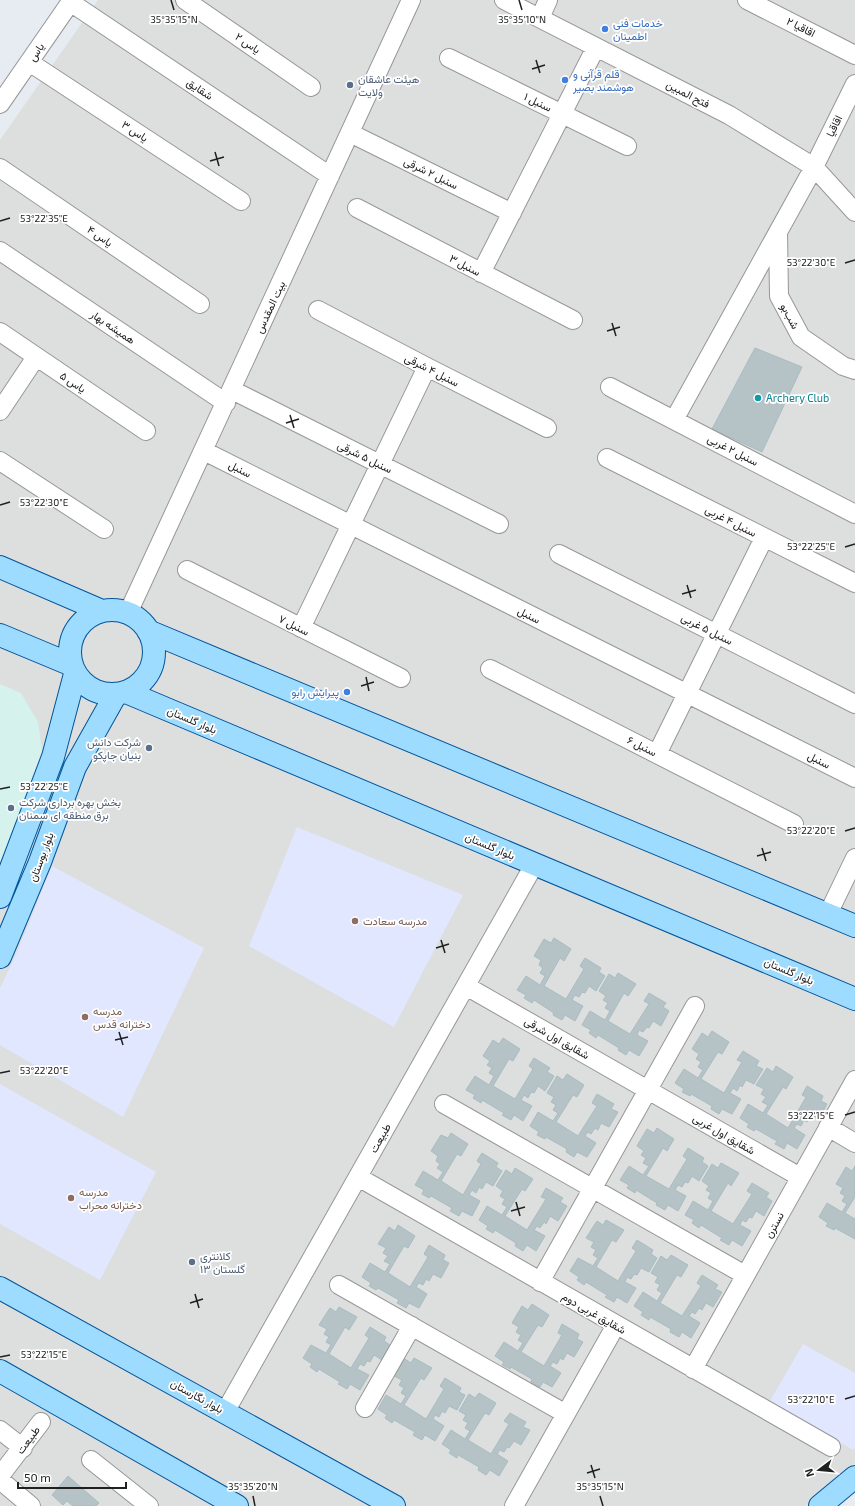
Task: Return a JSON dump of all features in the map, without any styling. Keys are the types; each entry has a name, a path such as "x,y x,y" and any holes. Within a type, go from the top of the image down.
{"main road":[{"path":"0,568 102,611"},
{"path":"0,635 73,669 83,683 93,690 104,694 121,693 138,685 148,673 153,660 153,645 148,631 140,621 128,613 116,610 102,611 90,616 79,625 72,637 70,651 73,669 53,757 0,897"},
{"path":"148,631 855,926"},
{"name":"بلوار گلستان","path":"121,693 855,999"},
{"name":"بلوار بوستان","path":"0,957 40,862 75,767 121,693"},
{"name":"بلوار نگارستان","path":"0,1288 394,1506"},
{"path":"0,1371 237,1506"},
{"path":"820,1506 855,1476"}],"street":[{"name":"یاس ۲","path":"185,0 311,87"},
{"name":"بیت المقدس","path":"128,613 411,0"},
{"name":"فتح المبین","path":"504,0 729,115 814,167 855,212"},
{"path":"540,18 548,0"},
{"name":"اقاقیا ۲","path":"747,0 855,54"},
{"name":"یاس","path":"0,104 71,1"},
{"name":"شقایق","path":"71,1 330,176"},
{"path":"481,273 596,47"},
{"name":"سنبل ۱","path":"450,58 627,146"},
{"name":"یاس ۳","path":"29,62 241,201"},
{"name":"اقاقیا","path":"674,420 852,96"},
{"name":"سنبل ۲ شرقی","path":"350,134 512,213"},
{"name":"یاس ۴","path":"0,168 200,304"},
{"name":"سنبل ۳","path":"357,208 573,320"},
{"name":"شب‌بو","path":"778,232 779,296 801,337 843,366 855,370"},
{"name":"همیشه بهار","path":"0,251 229,396"},
{"name":"سنبل ۴ شرقی","path":"318,310 547,428"},
{"name":"یاس ۵","path":"0,332 146,431"},
{"path":"0,411 36,357"},
{"path":"301,628 427,367"},
{"name":"سنبل ۲ غربی","path":"610,387 855,514"},
{"name":"سنبل ۵ شرقی","path":"229,396 380,464 499,524"},
{"name":"سنبل","path":"204,451 855,778"},
{"name":"سنبل ۴ غربی","path":"607,458 855,584"},
{"path":"0,461 104,529"},
{"path":"657,754 764,538"},
{"name":"سنبل ۵ غربی","path":"559,554 855,704"},
{"name":"سنبل ۷","path":"187,570 401,678"},
{"name":"سنبل ۶","path":"490,668 794,824"},
{"path":"828,914 855,858"},
{"name":"طبیعت","path":"225,1412 534,864"},
{"name":"شقایق اول شرقی","path":"466,986 648,1090"},
{"path":"540,1282 695,1006"},
{"name":"نسترن","path":"693,1369 855,1080"},
{"name":"شقایق اول غربی","path":"648,1090 800,1177"},
{"path":"444,1104 745,1275"},
{"path":"828,1128 855,1143"},
{"name":"شقایق غربی دوم","path":"358,1177 831,1447"},
{"path":"339,1285 566,1414"},
{"path":"514,1506 616,1325"},
{"path":"365,1408 412,1326"},
{"name":"طبیعت","path":"0,1476 41,1422"},
{"path":"0,1430 22,1448"},
{"path":"91,1460 148,1506"},
{"path":"0,1480 31,1506"}],"shaded area":[{"path":"98,0 855,0 855,1463 806,1506 0,1506 0,140"},
{"name":"بخش بهره برداری شرکت برق منطقه ای سمنان","path":"0,684 21,693 38,722 42,750 0,869"},
{"name":"مدرسه سعادت","path":"297,827 463,895 394,1027 249,946"},
{"name":"مدرسه دخترانه قدس","path":"52,866 204,948 123,1117 0,1045 0,988 18,950"},
{"name":"مدرسه دخترانه محراب","path":"0,1084 156,1172 100,1280 0,1224"},
{"path":"803,1344 855,1373 855,1448 853,1450 770,1401"}],"building":[{"name":"Archery Club","path":"755,348 802,367 762,452 712,429"},
{"path":"554,938 571,949 564,961 560,958 544,986 566,999 584,969 580,966 585,958 601,968 599,972 605,976 596,991 589,986 585,993 582,992 579,997 575,995 572,1000 583,1006 575,1021 565,1015 562,1020 534,1000 532,1003 524,998 526,995 517,990 526,976 540,985 545,976 540,973 543,968 539,965 541,960 534,956 544,939 551,943"},
{"path":"618,973 636,984 628,996 624,993 608,1021 630,1034 649,1004 644,1001 649,993 666,1003 663,1007 669,1011 661,1026 653,1021 649,1028 647,1027 643,1032 639,1030 637,1035 648,1041 639,1056 629,1050 626,1055 618,1050 619,1048 598,1035 596,1038 589,1033 591,1030 582,1025 590,1011 605,1020 610,1011 605,1008 608,1003 603,1000 606,996 599,991 609,974 615,978"},
{"path":"712,1031 729,1042 722,1054 718,1052 701,1079 724,1093 742,1062 737,1060 743,1051 759,1061 756,1066 763,1069 754,1084 746,1080 742,1087 740,1085 737,1091 733,1088 730,1093 741,1099 732,1114 722,1109 719,1114 711,1109 712,1106 691,1094 690,1096 682,1092 684,1089 675,1083 684,1069 698,1078 703,1070 698,1067 701,1062 696,1059 699,1054 692,1049 702,1033 708,1037"},
{"path":"503,1038 520,1049 513,1061 509,1059 493,1086 515,1099 533,1069 529,1066 534,1058 550,1068 547,1072 554,1076 545,1091 538,1086 534,1093 531,1092 528,1098 524,1095 521,1100 532,1106 523,1121 514,1115 511,1120 502,1115 504,1113 482,1100 481,1103 473,1098 475,1095 466,1090 475,1076 489,1085 494,1076 489,1073 492,1068 487,1065 490,1061 483,1056 493,1040 499,1044"},
{"path":"776,1066 793,1077 786,1089 783,1087 766,1114 788,1128 806,1097 802,1095 807,1086 823,1096 821,1101 827,1104 819,1119 811,1115 807,1122 804,1120 801,1126 797,1124 794,1128 805,1135 797,1149 787,1143 784,1149 775,1144 777,1141 756,1129 754,1131 747,1127 749,1124 740,1118 748,1104 763,1113 768,1105 762,1102 766,1097 761,1094 764,1089 756,1085 767,1068 773,1072"},
{"path":"567,1074 584,1085 577,1097 573,1095 556,1122 578,1136 597,1106 592,1103 597,1094 614,1104 611,1109 618,1112 609,1127 601,1123 598,1130 595,1128 591,1134 588,1132 585,1136 596,1143 587,1157 577,1152 574,1157 566,1152 567,1149 546,1137 545,1139 537,1135 539,1132 530,1126 538,1112 553,1121 558,1113 553,1110 556,1105 551,1102 554,1097 547,1093 557,1076 563,1080"},
{"path":"657,1128 674,1139 667,1151 663,1148 646,1176 669,1189 687,1159 683,1156 688,1148 704,1158 702,1162 708,1166 699,1181 692,1176 688,1183 685,1182 682,1187 678,1185 675,1190 686,1196 678,1211 668,1205 665,1210 656,1205 657,1203 636,1190 635,1193 627,1188 629,1185 620,1180 629,1166 643,1175 649,1166 643,1163 646,1158 641,1155 644,1151 637,1146 647,1129 654,1133"},
{"path":"451,1133 468,1144 461,1156 457,1154 441,1181 463,1195 481,1164 477,1161 482,1153 498,1163 496,1167 502,1171 493,1186 486,1182 482,1189 479,1187 476,1193 472,1190 469,1195 480,1201 472,1216 462,1211 459,1216 450,1211 452,1208 431,1196 429,1198 422,1194 424,1190 415,1185 423,1171 438,1180 443,1172 437,1168 440,1164 436,1161 438,1156 431,1151 441,1135 448,1138"},
{"path":"721,1163 739,1173 731,1186 728,1183 711,1211 733,1224 752,1194 747,1191 752,1183 769,1193 766,1197 772,1201 764,1216 756,1211 752,1218 749,1217 746,1222 742,1220 740,1225 751,1231 742,1246 732,1240 729,1245 720,1240 722,1238 701,1225 699,1228 692,1223 694,1220 685,1215 693,1201 708,1210 713,1201 708,1198 711,1193 706,1190 709,1186 702,1181 712,1164 718,1168"},
{"path":"855,1166 855,1197 845,1213 855,1219 855,1239 835,1228 834,1230 826,1226 828,1223 819,1217 827,1203 842,1212 847,1204 842,1201 845,1196 840,1193 843,1188 836,1184 846,1167 852,1171"},
{"path":"515,1168 533,1179 525,1191 522,1189 505,1216 527,1230 546,1199 541,1197 546,1188 563,1198 560,1202 567,1206 558,1221 550,1216 546,1224 544,1222 540,1228 537,1226 534,1230 545,1236 536,1251 527,1245 523,1251 515,1246 516,1243 495,1230 493,1233 486,1229 488,1226 479,1220 487,1206 502,1215 507,1207 502,1204 505,1199 500,1196 503,1191 496,1186 506,1170 512,1174"},
{"path":"606,1220 624,1230 616,1242 612,1240 596,1267 618,1281 636,1251 632,1248 637,1240 653,1250 651,1254 657,1258 649,1272 641,1268 637,1275 634,1274 631,1279 627,1277 625,1282 636,1288 627,1303 617,1297 614,1302 605,1297 607,1295 586,1282 584,1285 577,1280 579,1277 570,1271 578,1258 593,1266 598,1258 593,1255 596,1250 591,1247 594,1242 586,1238 597,1221 603,1225"},
{"path":"398,1225 415,1236 408,1248 404,1246 388,1273 410,1287 428,1257 424,1254 429,1245 445,1255 443,1260 449,1263 441,1278 433,1274 429,1281 426,1279 423,1285 419,1283 416,1287 427,1294 419,1308 409,1303 406,1308 397,1303 399,1300 378,1288 376,1290 369,1286 371,1283 362,1277 370,1263 385,1272 390,1264 384,1261 388,1256 383,1253 386,1248 378,1244 389,1227 395,1231"},
{"path":"671,1255 688,1265 681,1277 677,1275 660,1303 682,1316 701,1286 697,1283 702,1275 718,1285 715,1289 722,1292 713,1307 706,1303 702,1310 699,1308 695,1314 692,1312 689,1316 700,1323 691,1338 682,1332 679,1337 670,1332 671,1329 650,1317 649,1320 641,1315 643,1312 634,1306 643,1292 657,1301 662,1293 657,1290 660,1285 655,1282 658,1277 651,1273 661,1256 667,1260"},
{"path":"532,1304 549,1315 542,1327 538,1325 521,1352 544,1366 562,1335 558,1333 562,1324 579,1334 577,1339 583,1342 574,1357 567,1353 563,1360 560,1358 557,1364 553,1362 550,1366 561,1373 552,1387 543,1382 540,1387 531,1382 532,1379 511,1367 510,1369 502,1365 504,1362 495,1356 504,1342 518,1351 523,1343 518,1340 521,1335 516,1332 519,1327 512,1323 522,1306 528,1310"},
{"path":"339,1307 357,1317 349,1330 345,1327 329,1354 351,1368 369,1338 365,1335 370,1327 386,1337 384,1341 390,1345 382,1360 374,1355 370,1362 367,1361 364,1366 360,1364 357,1369 369,1375 360,1390 350,1384 347,1389 338,1384 340,1382 319,1369 317,1372 310,1367 312,1364 303,1358 311,1345 326,1353 331,1345 326,1342 329,1337 324,1334 327,1329 319,1325 330,1308 336,1312"},
{"path":"414,1358 432,1368 424,1380 421,1378 404,1405 426,1419 444,1389 440,1386 445,1378 461,1388 459,1392 465,1395 457,1410 449,1406 445,1413 442,1411 439,1417 435,1415 433,1419 444,1426 435,1441 425,1435 422,1440 413,1435 415,1432 394,1420 392,1423 385,1418 387,1415 378,1409 386,1395 401,1404 406,1396 401,1393 404,1388 399,1385 402,1380 394,1376 405,1359 411,1363"},
{"path":"479,1393 496,1403 489,1415 485,1413 468,1440 491,1454 509,1424 504,1421 510,1413 526,1422 523,1427 530,1430 521,1445 514,1441 504,1452 500,1450 497,1454 508,1461 499,1476 490,1470 486,1475 478,1470 479,1467 458,1455 457,1458 449,1453 451,1450 442,1444 451,1430 465,1439 470,1431 465,1428 468,1423 463,1420 466,1415 459,1411 469,1394 475,1398"},
{"path":"68,1476 99,1503 96,1506 73,1506 67,1501 63,1505 52,1495"}],"place":[{"name":"خدمات فنی اطمینان","path":"605,29"},
{"name":"قلم قرآنی و هوشمند بصیر","path":"565,80"},
{"name":"هیئت عاشقان ولایت","path":"350,85"},
{"name":"Archery Club","path":"758,398"},
{"name":"پیرایش رابو","path":"347,692"},
{"name":"شرکت دانش بنیان جاپکو","path":"149,748"},
{"name":"بخش بهره برداری شرکت برق منطقه ای سمنان","path":"11,808"},
{"name":"مدرسه سعادت","path":"355,921"},
{"name":"مدرسه دخترانه قدس","path":"85,1017"},
{"name":"مدرسه دخترانه محراب","path":"71,1198"},
{"name":"کلانتری ۱۳ گلستان","path":"192,1262"}]}
